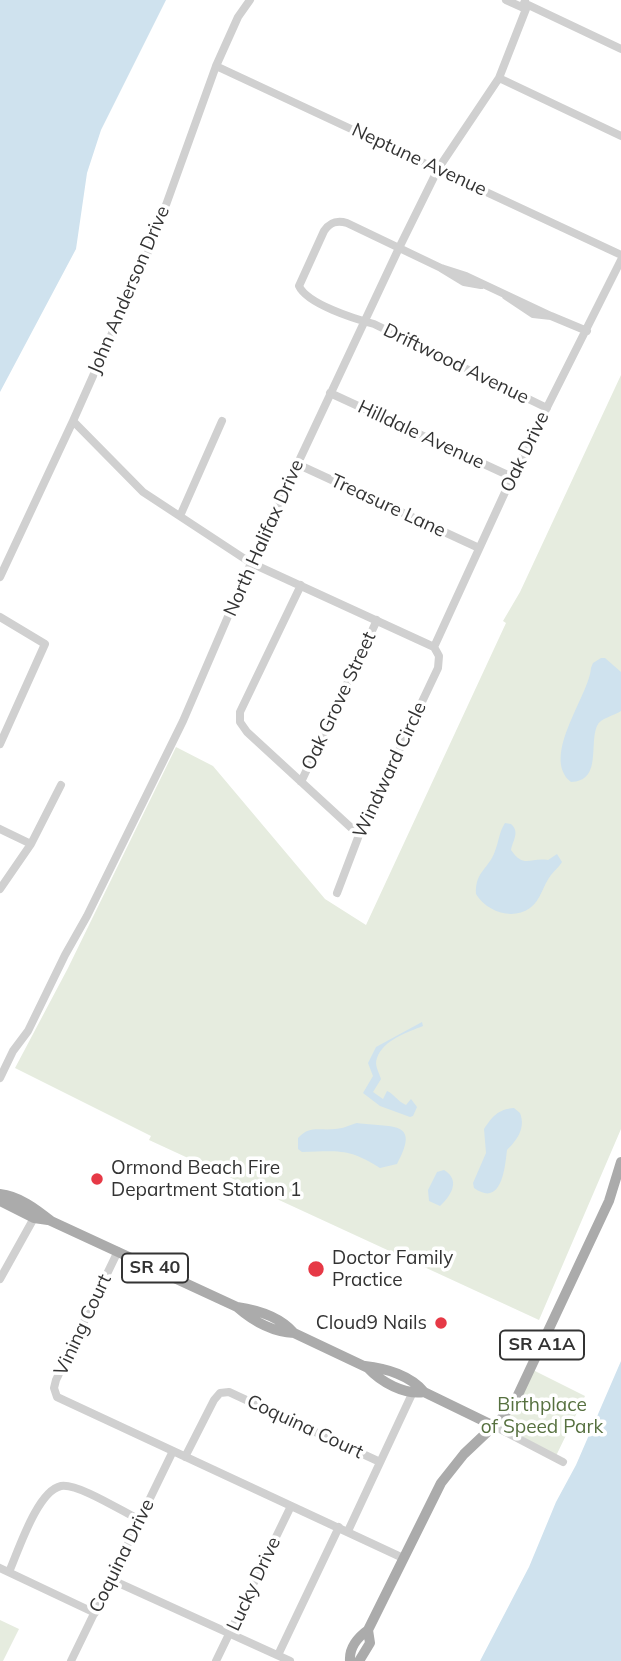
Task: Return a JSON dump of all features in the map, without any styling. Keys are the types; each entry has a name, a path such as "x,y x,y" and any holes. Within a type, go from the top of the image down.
{"main road":[{"name":"SR A1A","path":"350,1661 349,1657 358,1637 368,1630 441,1483 517,1397 608,1201 621,1162"},
{"name":"SR 40","path":"0,1194 36,1208 51,1220 237,1307 251,1319 281,1333 295,1333 365,1366 382,1368 417,1383 418,1393 494,1426"},
{"name":"SR 40","path":"0,1201 34,1218 51,1220"},
{"name":"SR A1A","path":"359,1661 370,1643 368,1630"}],"street":[{"name":"John Anderson Drive","path":"0,576 153,241 216,66 238,17 250,0"},
{"path":"506,0 525,4 621,49"},
{"name":"North Halifax Drive","path":"0,1077 13,1051 28,1031 183,721 251,562 399,248 439,169 499,78 525,4"},
{"name":"Neptune Avenue","path":"216,66 439,169 621,258"},
{"path":"499,78 621,136"},
{"name":"Driftwood Avenue","path":"399,248 347,223 333,222 324,231 300,279 300,289 306,296 547,408"},
{"path":"399,248 441,268 466,276 506,296 533,314 551,316 587,331"},
{"name":"Oak Drive","path":"434,647 512,477 621,258"},
{"name":"Hilldale Avenue","path":"330,393 512,477"},
{"path":"73,421 143,492 251,562 434,647"},
{"path":"180,516 222,421"},
{"name":"Treasure Lane","path":"297,464 479,548"},
{"path":"301,586 240,712 240,722 247,733 359,835"},
{"path":"0,617 45,644 0,744"},
{"name":"Oak Grove Street","path":"301,782 377,620"},
{"name":"Windward Circle","path":"337,893 359,835 438,668 439,656 434,647"},
{"path":"0,889 32,844 61,785"},
{"path":"0,829 32,844"},
{"path":"0,1279 34,1218"},
{"name":"Vining Court","path":"118,1251 54,1388 57,1397 64,1401 173,1451"},
{"name":"Coquina Court","path":"185,1457 214,1400 220,1392 229,1392 380,1462"},
{"path":"348,1531 380,1462 418,1393"},
{"path":"494,1426 563,1462"},
{"path":"173,1451 403,1558"},
{"name":"Coquina Drive","path":"71,1661 173,1451"},
{"path":"95,1613 4,1570 40,1502 49,1492 61,1486 75,1488 140,1520"},
{"name":"Lucky Drive","path":"216,1661 291,1506"},
{"path":"278,1655 339,1527"},
{"path":"112,1580 290,1661"}],"green space":[{"path":"621,375 621,1129 539,1320 149,1140 151,1136 15,1068 68,968 176,747 213,766 325,899 366,925 506,623 503,621 520,592"},
{"name":"Birthplace of Speed Park","path":"531,1369 585,1396 555,1458 494,1426"},
{"path":"0,1620 19,1629 3,1661 0,1661"}],"water":[{"path":"0,0 166,0 101,130 87,173 76,249 0,392"},
{"path":"605,658 621,672 621,711 599,723 591,769 581,780 571,782 563,771 563,742 593,663"},
{"path":"505,823 514,827 515,836 511,850 520,859 548,860 557,854 562,862 548,879 534,905 515,914 493,909 476,894 480,875 492,857"},
{"path":"422,1022 423,1026 397,1037 385,1046 376,1061 381,1079 373,1092 383,1099 387,1091 406,1105 411,1099 417,1107 410,1117 380,1106 363,1093 373,1076 368,1063 376,1047"},
{"path":"514,1108 522,1118 520,1133 507,1150 500,1183 491,1193 483,1193 474,1188 473,1183 486,1153 484,1129 496,1114"},
{"path":"357,1123 391,1126 404,1133 404,1150 397,1164 380,1168 351,1154 334,1151 302,1152 298,1149 298,1138 307,1131 338,1129"},
{"path":"444,1170 453,1183 451,1193 440,1206 429,1201 428,1190 437,1172"},
{"path":"621,1361 621,1661 480,1661 529,1567"}],"place":[{"name":"Ormond Beach Fire Department Station 1","path":"97,1179"},
{"name":"Doctor Family Practice","path":"316,1269"},
{"name":"Cloud9 Nails","path":"441,1323"}]}
